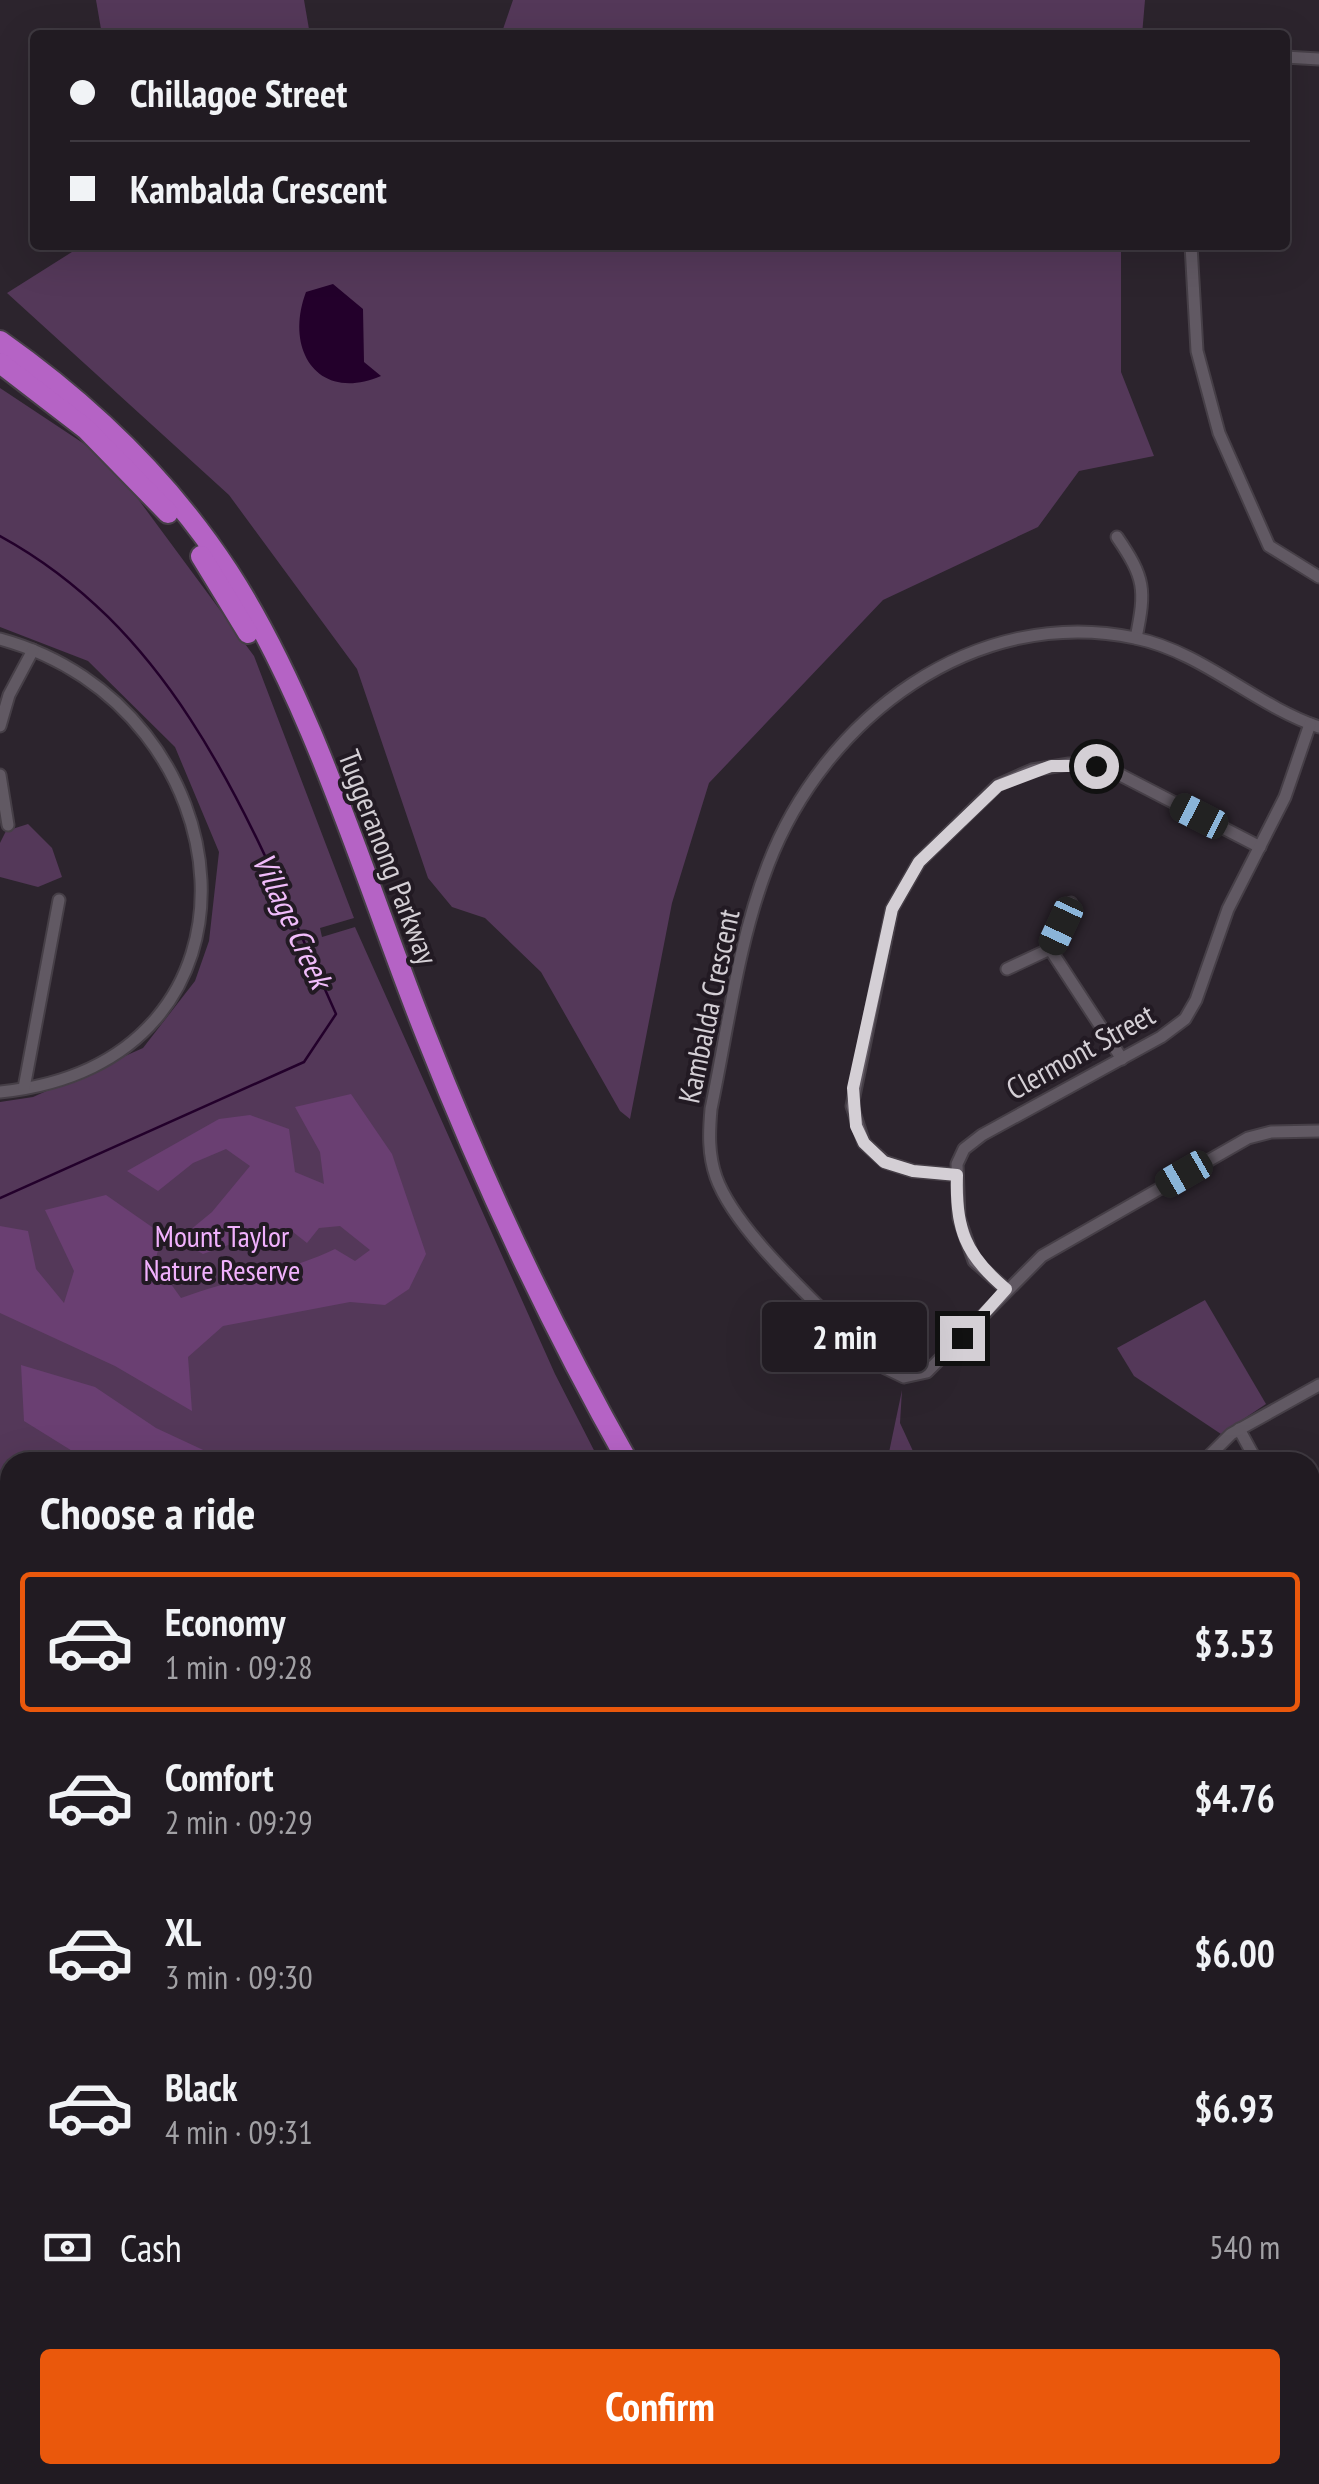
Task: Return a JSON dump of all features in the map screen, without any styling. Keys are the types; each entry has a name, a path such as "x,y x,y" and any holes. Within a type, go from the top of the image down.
{"highway":[{"name":"Tuggeranong Parkway","path":"0,341 59,386 158,481 211,546 262,628 304,720 484,1177 623,1452"},
{"name":"Tuggeranong Parkway","path":"0,363 73,418 148,491 194,547 252,638 292,726 484,1208 608,1452"}],"street":[{"path":"1290,56 1319,59"},
{"path":"1191,250 1197,351 1219,433 1269,546 1319,577"},
{"path":"1116,537 1142,575 1143,602 1136,638"},
{"name":"Kambalda Crescent","path":"1314,725 1189,656 1136,638 1042,631 959,654 930,669 882,708 824,768 786,825 751,913 710,1108 708,1141 714,1174 734,1214 890,1374 904,1377 926,1372 1006,1289 1056,1246 1248,1138 1271,1132 1319,1131"},
{"path":"0,639 34,650 104,691 150,736 167,762 196,835 202,898 184,974 155,1018 98,1063 0,1092"},
{"path":"0,726 9,695 34,650"},
{"name":"Clermont Street","path":"957,1175 964,1149 982,1135 1185,1019 1228,909 1285,797 1314,725"},
{"path":"1006,1289 974,1261 967,1248 957,1175 913,1171 884,1162 864,1143 852,1106 892,909 919,862 998,786 1032,770 1069,764 1107,768 1260,847"},
{"path":"0,775 8,825"},
{"path":"24,1088 59,900"},
{"path":"1007,969 1050,950 1071,902"},
{"path":"1050,950 1122,1058"},
{"path":"1211,1452 1239,1430 1319,1384"},
{"path":"1239,1430 1251,1452"}],"green space":[{"path":"96,0 304,0 309,30 101,30"},
{"path":"513,0 1145,0 1142,30 503,30"},
{"path":"75,250 1121,250 1121,372 1154,456 1079,471 1038,527 883,600 709,783 672,903 630,1119 620,1111 541,972 485,918 452,907 428,878 357,669 229,495 7,293"},
{"name":"Mount Taylor Nature Reserve","path":"0,388 110,461 254,656 354,918 320,928 322,937 355,927 555,1374 595,1452 0,1452 0,1102 33,1097 143,1048 195,981 209,941 219,852 175,747 88,661 0,627"},
{"path":"28,824 52,848 62,877 38,887 0,877 0,843 6,831"},
{"path":"1205,1300 1266,1404 1221,1434 1134,1376 1117,1348"},
{"path":"902,1390 900,1423 913,1452 889,1452"}],"shaded area":[{"path":"333,284 363,309 364,362 381,376 359,383 324,377 303,351 300,313 306,292"},
{"path":"351,1094 392,1154 426,1254 409,1289 385,1305 350,1302 223,1326 188,1357 192,1411 115,1366 0,1313 0,1226 28,1231 36,1269 64,1303 74,1271 45,1210 106,1195 162,1234 155,1262 181,1298 335,1249 355,1261 370,1250 340,1226 319,1228 307,1243 293,1232 248,1238 203,1254 178,1240 212,1212 250,1166 226,1149 193,1163 158,1191 127,1171 219,1119 250,1115 289,1129 295,1172 324,1184 320,1152 295,1107"},
{"path":"21,1365 95,1387 156,1428 208,1452 74,1452 24,1421"}],"waterway":[{"name":"Village Creek","path":"0,536 64,578 119,628 166,684 242,809 336,1014 304,1062 0,1198"}],"route":[{"path":"962,1338 1006,1289 974,1261 967,1248 962,1236 957,1175 913,1171 884,1162 864,1143 852,1106 892,909 919,862 998,786 1051,766 1096,766"}]}
